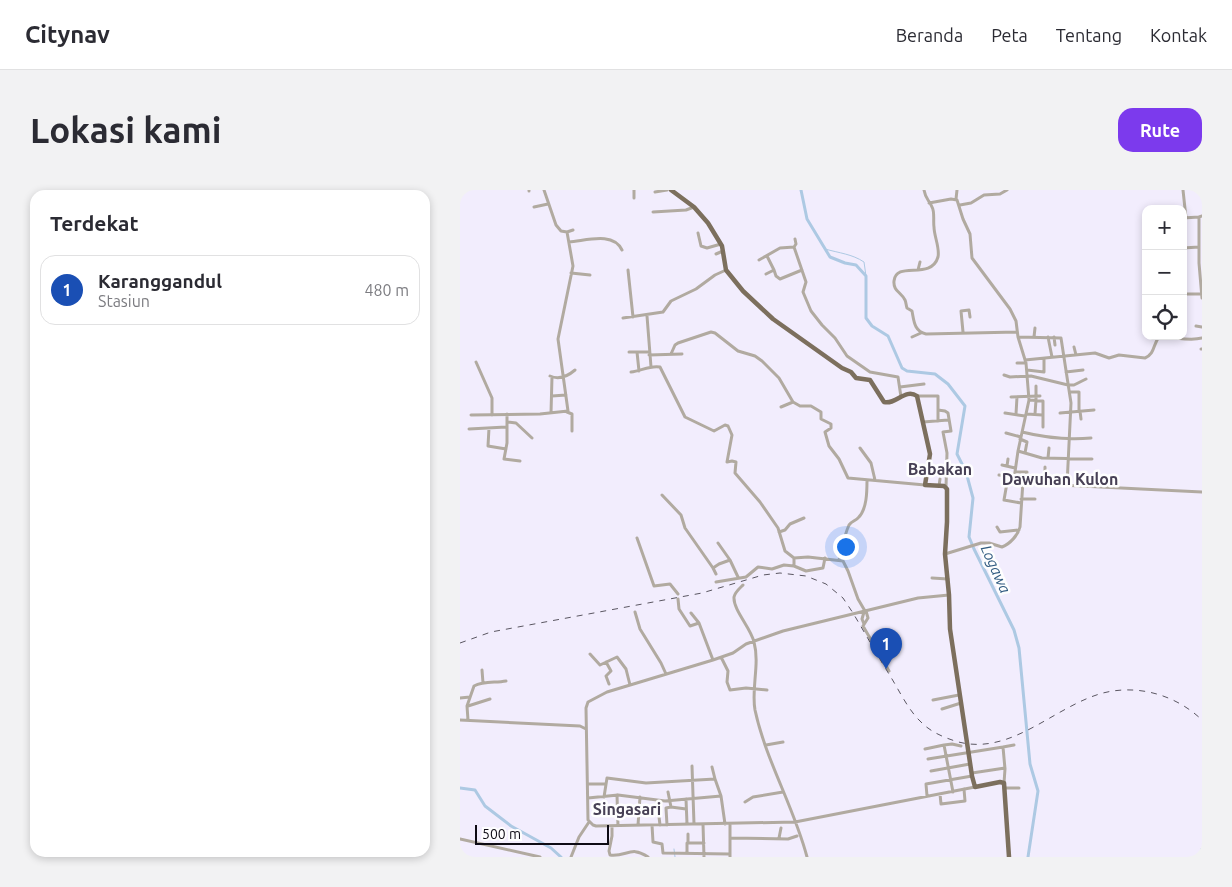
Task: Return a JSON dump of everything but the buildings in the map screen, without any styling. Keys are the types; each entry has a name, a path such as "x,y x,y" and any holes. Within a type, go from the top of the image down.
{"main road":[{"path":"671,190 694,207 708,223 721,244 726,270 743,291 773,319 842,368 851,372 856,378 870,380 884,402 889,403 910,394 917,396 930,457 925,485 946,488 948,522 945,554 950,634 972,774 975,787 999,782 1004,785 1009,857"}],"street":[{"path":"544,190 560,231 567,232 573,230"},
{"path":"634,190 634,198"},
{"path":"655,192 667,190"},
{"path":"921,333 915,325 912,311 907,308 904,299 896,290 894,277 904,270 918,270 932,266 938,258 933,210 925,198 924,190"},
{"path":"957,190 956,199 970,234 972,258 1007,304 1016,321 1026,361 1030,398 1014,478"},
{"path":"960,205 971,203 984,195 1000,194 1007,190"},
{"path":"1183,190 1184,205"},
{"path":"929,203 956,199"},
{"path":"534,207 548,204"},
{"path":"653,212 686,210 694,207"},
{"path":"1187,218 1201,216 1199,247 1202,296 1187,294"},
{"path":"567,232 573,259 558,339 568,412 572,414 572,431"},
{"path":"698,233 701,246 710,248 721,244"},
{"path":"569,242 601,239 616,242 622,250"},
{"path":"795,239 797,243 794,247 806,284 803,292 809,308 835,338 845,354 870,372 897,376 901,397"},
{"path":"760,260 780,248 794,247"},
{"path":"1187,248 1199,247"},
{"path":"716,254 723,251"},
{"path":"767,256 776,276 780,279 802,270"},
{"path":"918,270 920,262"},
{"path":"628,270 633,317"},
{"path":"624,318 647,316 663,312 671,301 702,286 715,275 726,270"},
{"path":"766,274 774,270"},
{"path":"571,273 590,275"},
{"path":"963,332 961,311 969,310 970,317"},
{"path":"647,316 651,367"},
{"path":"1196,326 1202,327"},
{"path":"1034,337 1035,328"},
{"path":"672,354 678,343 715,332 738,351 751,354 762,361 779,378 793,402 800,406 811,406 822,412 820,419 831,424 831,428 825,432 829,446 839,459 848,478 925,485"},
{"path":"912,338 921,333 963,332 1061,338 1070,392 1071,413 1067,485"},
{"path":"1048,337 1052,358"},
{"path":"1054,337 1055,345"},
{"path":"1187,339 1202,338"},
{"path":"1017,363 1064,356 1095,354 1109,358 1119,355 1147,358 1152,353 1157,340"},
{"path":"1074,347 1076,355"},
{"path":"629,352 682,354"},
{"path":"637,352 639,372"},
{"path":"1027,370 1044,372 1044,359"},
{"path":"476,362 492,398 492,415"},
{"path":"631,372 639,372 651,367 661,368 687,420 714,431 725,425 728,426 732,435 727,462 736,462 735,473 760,502 778,528 785,551 794,558 825,558 840,560 846,564 858,599 868,618 863,626 890,671"},
{"path":"551,413 551,377 564,377 575,370"},
{"path":"1066,372 1083,370"},
{"path":"1004,375 1010,377 1028,376 1068,385 1074,385 1086,380"},
{"path":"900,387 924,384"},
{"path":"1035,414 1038,397 1036,386"},
{"path":"1070,392 1078,392 1081,419"},
{"path":"552,396 566,395"},
{"path":"917,396 938,396 938,420"},
{"path":"1010,397 1038,397 1043,401 1042,427"},
{"path":"1016,414 1017,397"},
{"path":"781,407 793,402"},
{"path":"938,410 946,411 951,431 943,432 947,453 946,488"},
{"path":"1060,414 1094,410"},
{"path":"471,415 568,412"},
{"path":"1005,413 1042,415"},
{"path":"507,414 504,460 520,461"},
{"path":"922,422 948,420"},
{"path":"507,422 516,423 532,438"},
{"path":"469,429 506,427"},
{"path":"490,428 488,446 506,449"},
{"path":"1022,432 1053,439 1091,438"},
{"path":"1006,433 1027,442 1025,453"},
{"path":"860,448 871,463 875,480"},
{"path":"1048,458 1049,448"},
{"path":"1018,452 1048,458 1092,459"},
{"path":"1007,466 1008,459"},
{"path":"945,554 977,543 1003,546 1019,530 1021,501 1027,472 1002,465"},
{"path":"1045,484 1046,467"},
{"path":"999,475 1024,482 1045,484 1202,492"},
{"path":"1001,506 1002,500 1004,500 1008,477"},
{"path":"939,486 940,478"},
{"path":"840,560 844,537 852,521 858,518 863,509 867,493 867,480"},
{"path":"662,495 682,515 685,528 716,574"},
{"path":"1004,500 1021,501 1035,499"},
{"path":"779,532 804,518"},
{"path":"997,527 1000,532 1019,530"},
{"path":"637,538 654,586 670,584 678,597 679,609 690,626 699,623"},
{"path":"718,543 730,560 738,578"},
{"path":"794,558 794,566"},
{"path":"716,582 748,576 758,568 772,569 784,565 794,566 806,571 822,568 825,558"},
{"path":"713,568 730,560"},
{"path":"932,578 948,579"},
{"path":"743,584 734,594 734,600 754,641 756,667 755,710 807,857"},
{"path":"571,857 581,834 589,822 587,703 607,692 722,657 754,641 808,624 927,596 949,595"},
{"path":"635,612 640,629 666,674"},
{"path":"691,613 699,623 713,660"},
{"path":"590,654 599,664 617,657 626,669 630,685"},
{"path":"722,657 728,670 727,682 729,689 755,688 766,690"},
{"path":"606,662 610,671 606,676 609,684"},
{"path":"482,670 483,683"},
{"path":"468,720 467,706 474,686 483,683 506,681"},
{"path":"933,700 959,695"},
{"path":"460,698 470,697"},
{"path":"467,706 490,699"},
{"path":"942,709 961,703"},
{"path":"460,720 580,726 586,730"},
{"path":"766,745 783,742"},
{"path":"925,749 952,744 961,746"},
{"path":"944,745 953,792"},
{"path":"928,760 1014,745"},
{"path":"1003,747 1004,785 1019,788"},
{"path":"931,771 971,764"},
{"path":"692,766 694,824"},
{"path":"712,767 721,796 725,824"},
{"path":"928,796 926,784 1005,768"},
{"path":"604,797 606,778 646,783 715,779"},
{"path":"588,784 605,784"},
{"path":"589,822 594,826 618,826 795,822 975,787"},
{"path":"940,794 942,805 965,801 964,789"},
{"path":"668,792 671,807"},
{"path":"745,802 753,797 783,792"},
{"path":"588,798 617,795 670,801 721,796"},
{"path":"617,795 618,826"},
{"path":"638,825 640,797"},
{"path":"686,799 687,824"},
{"path":"657,800 660,825"},
{"path":"667,825 666,808 686,809"},
{"path":"703,824 704,855"},
{"path":"652,825 653,842 662,844 662,855 687,853 730,855 730,824"},
{"path":"612,826 610,855 615,856 636,851 648,857"},
{"path":"779,838 781,828"},
{"path":"687,853 688,834"},
{"path":"730,838 788,839 796,836"},
{"path":"460,839 540,857"},
{"path":"688,843 704,843"}],"waterway":[{"name":"Logawa","path":"801,190 807,219 830,257 856,265 866,276 866,318 872,326 888,336 902,368 907,371 935,374 948,384 965,406 957,454 966,472 973,498 969,537 1014,630 1019,648 1030,764 1038,791 1028,857"},
{"path":"825,249 850,255 864,262 866,276"},
{"path":"460,788 475,790 485,806 511,826 551,848 561,857"},
{"path":"674,849 675,857"},
{"path":"1200,857 1202,849"}],"railway":[{"path":"460,643 491,632 702,593 763,575 780,573 806,576 826,584 843,598 913,713 929,729 955,741 975,744 994,743 1013,737 1085,699 1116,691 1143,691 1168,698 1192,711 1202,720"}],"place":[{"name":"Karanggandul","path":"886,669"}],"district":[{"name":"Babakan","path":"940,469"},
{"name":"Dawuhan Kulon","path":"1060,479"},
{"name":"Singasari","path":"627,809"}]}
